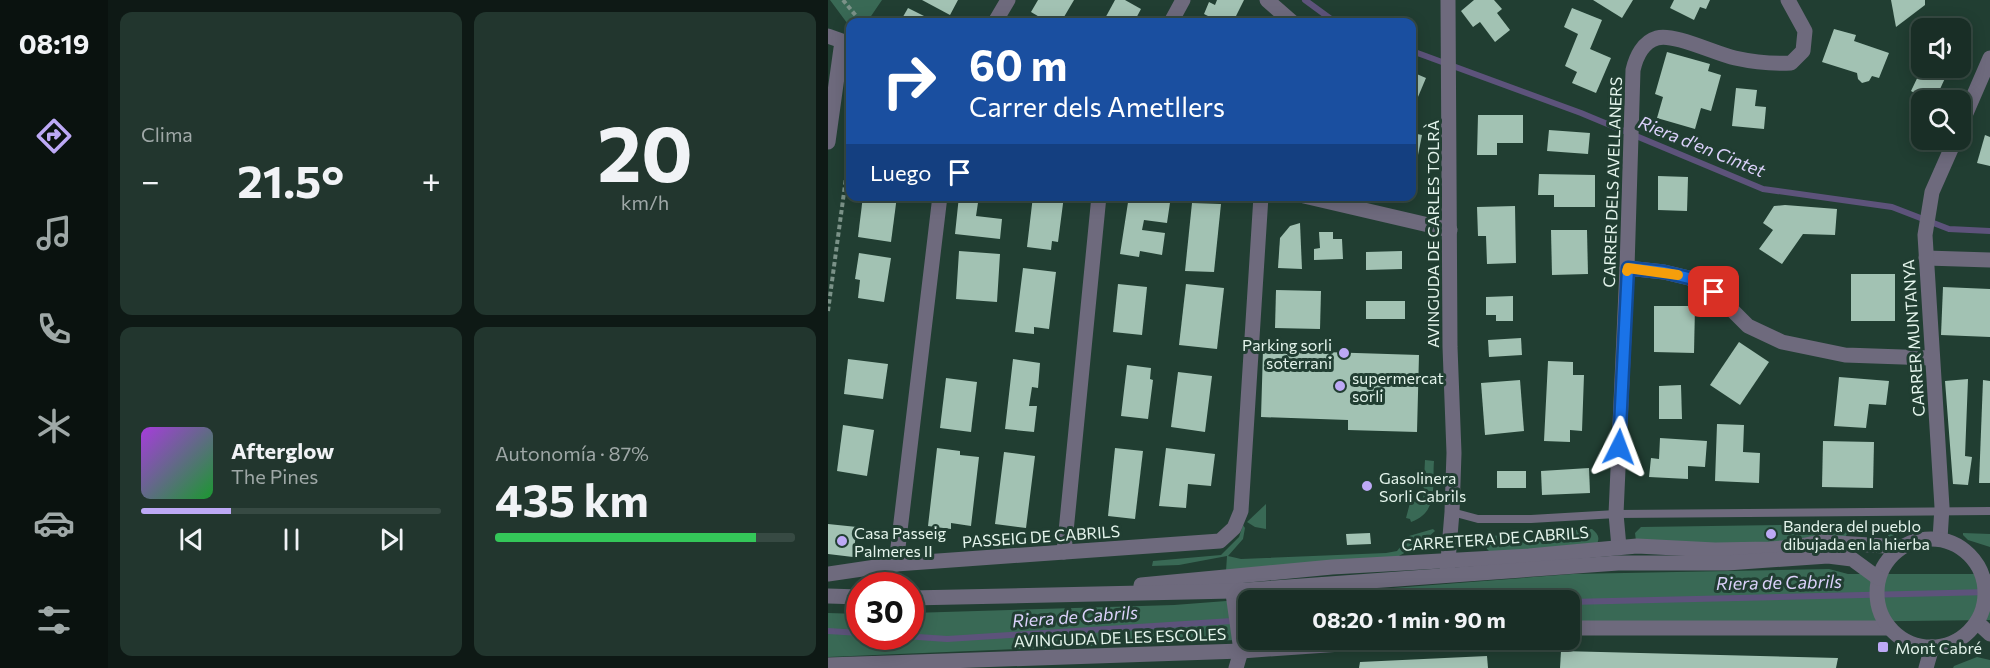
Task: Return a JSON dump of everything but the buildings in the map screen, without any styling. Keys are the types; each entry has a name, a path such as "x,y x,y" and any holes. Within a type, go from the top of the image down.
{"street":[{"path":"997,18 1008,0"},
{"path":"1174,18 1183,0"},
{"path":"1267,0 1287,18"},
{"name":"AVINGUDA DE CARLES TOLRÀ","path":"1448,0 1450,347 1454,453 1448,568"},
{"name":"CARRER DELS AVELLANERS","path":"1619,547 1616,514 1628,268 1633,70 1636,57 1646,45 1658,38 1678,39 1734,57 1774,64 1791,63 1803,51 1805,31 1788,0"},
{"path":"828,142 835,38"},
{"path":"1971,103 1990,58"},
{"path":"1975,94 1990,99"},
{"name":"CARRER MUNTANYA","path":"1940,539 1940,510 1942,507 1925,235 1932,192 1951,150"},
{"path":"896,564 939,201"},
{"path":"1064,552 1099,201"},
{"name":"PASSEIG DE CABRILS","path":"828,574 896,564 1220,541 1234,528 1241,511 1262,201"},
{"path":"1325,201 1450,230"},
{"path":"1926,258 1990,260"},
{"path":"1628,268 1664,272 1689,278 1714,292 1748,326 1782,342 1845,355 1931,358"},
{"path":"1924,538 1940,539 1966,550 1986,571 1984,607 1977,622 1965,635 1949,644 1932,647 1916,645 1901,639 1889,628 1880,613 1876,596 1878,578 1895,551 1924,538"},
{"name":"CARRETERA DE CABRILS","path":"924,598 1091,595 1233,589 1448,568 1529,556 1637,546 1715,550 1770,549 1820,542 1902,547"},
{"name":"CARRETERA DE CABRILS","path":"1448,568 1618,563 1727,563 1828,556 1852,559 1878,578"},
{"path":"1233,589 1238,629"},
{"path":"828,596 846,597"},
{"path":"1977,622 1990,634"},
{"path":"1580,628 1889,628"},
{"name":"AVINGUDA DE LES ESCOLES","path":"828,665 1238,645"},
{"path":"1926,668 1932,647"},
{"path":"1236,668 1239,650"}],"lane":[{"path":"1452,512 1478,519 1531,519 1616,514 1990,511"}],"path":[{"path":"843,0 858,18"},
{"path":"828,311 846,178"}],"green space":[{"path":"830,0 882,0 870,18 846,18 846,22"},
{"path":"1425,460 1434,461 1432,497 1426,512 1411,522 1406,518 1410,503 1423,499"},
{"path":"1266,504 1266,529 1255,527 1247,522"},
{"path":"1243,525 1245,528 1243,539 1228,556 1241,559 1386,553 1397,551 1409,536 1433,529 1435,531 1419,545 1397,557 1226,571 1227,556 1179,565 1152,566 1153,561 1221,555 1239,537"},
{"path":"1783,525 1821,535 1824,526 1850,526 1846,536 1746,545 1636,541 1635,533 1641,527"},
{"path":"1889,527 1919,528 1888,537"},
{"path":"1592,529 1598,536 1597,544 1491,553 1486,544 1492,536 1514,534 1517,544 1559,531"},
{"path":"1963,533 1990,534 1990,547 1968,540"},
{"path":"1829,569 1848,574 1990,574 1990,620 1580,625 1580,590 1367,590 1573,574"},
{"path":"1238,600 1238,640 828,657 828,613 846,614 846,650 924,650 924,613 1174,605"},
{"path":"1977,657 1990,660 1990,668 1953,668 1954,666"}],"waterway":[{"name":"Riera d'en Cintet","path":"1305,0 1330,18"},
{"name":"Riera d'en Cintet","path":"1416,52 1581,113 1763,189 1892,207 1949,229 1990,231"},
{"name":"Riera de Cabrils","path":"1580,602 1990,592"},
{"name":"Riera de Cabrils","path":"924,637 947,639 1238,621"},
{"name":"Riera de Cabrils","path":"828,631 846,632"}],"slow traffic":[{"path":"1627,271 1628,268 1678,275"}],"place":[{"name":"Parking sorli soterrani","path":"1344,353"},
{"name":"supermercat sorli","path":"1340,386"},
{"name":"Gasolinera Sorli Cabrils","path":"1367,486"},
{"name":"Bandera del pueblo dibujada en la hierba","path":"1771,534"},
{"name":"Casa Passeig Palmeres II","path":"842,541"},
{"name":"Mont Cabré","path":"1883,647"}],"route":[{"path":"1619,447 1628,268 1664,272 1689,278 1714,292"}]}
